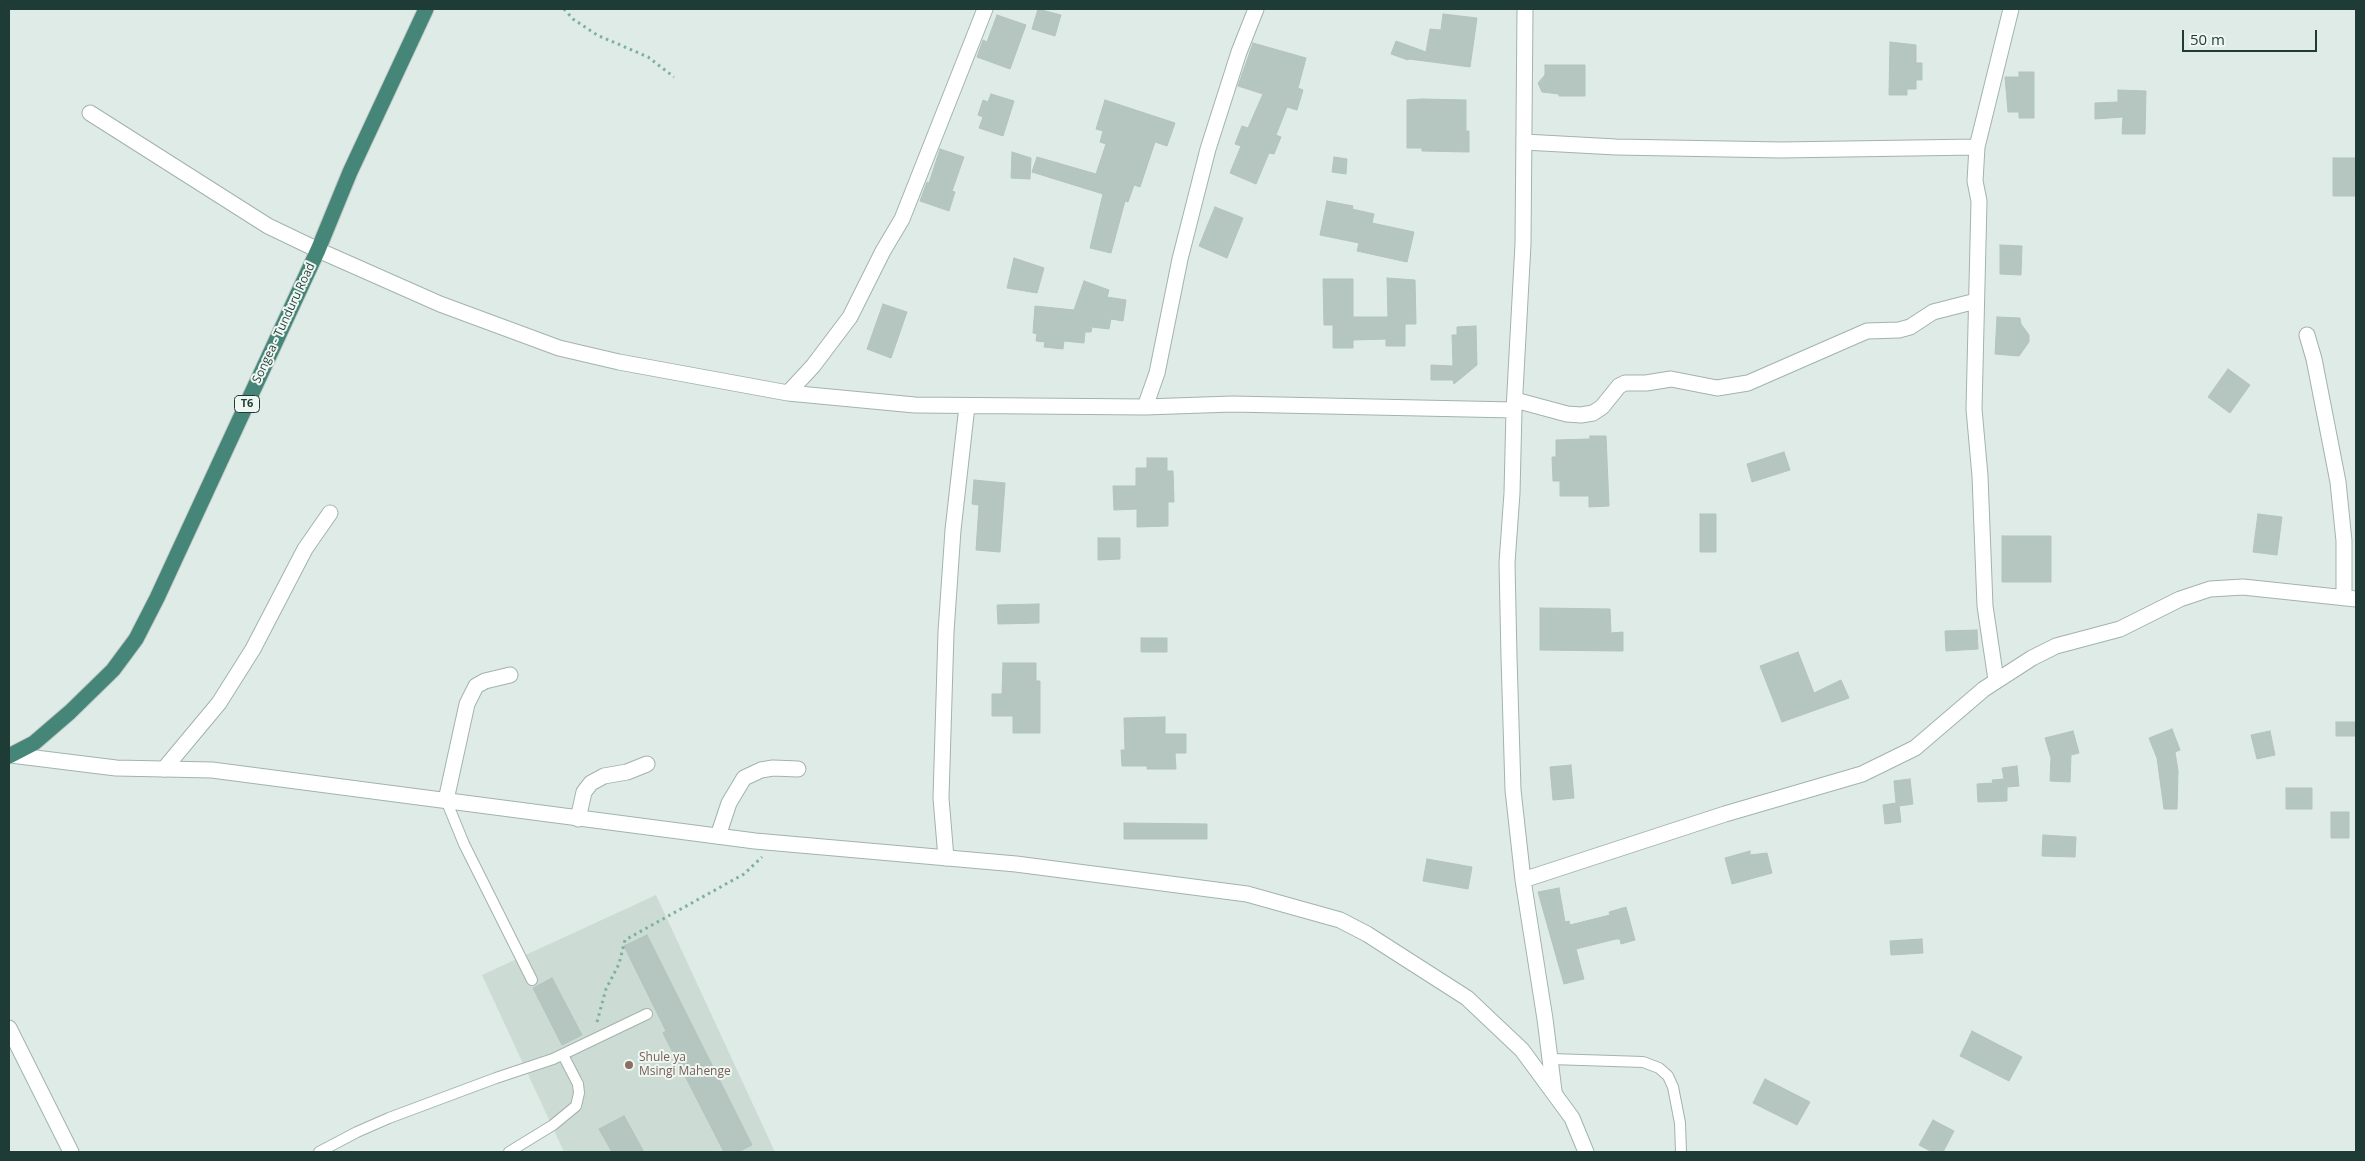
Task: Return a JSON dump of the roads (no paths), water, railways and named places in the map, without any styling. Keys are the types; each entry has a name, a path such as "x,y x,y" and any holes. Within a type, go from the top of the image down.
{"highway":[{"name":"Songea - Tunduru Road","path":"10,756 34,743 70,712 113,670 136,639 157,598 318,250 350,172 426,9"}],"street":[{"path":"788,393 813,366 850,317 902,218 985,9"},
{"path":"1145,407 1158,373 1180,259 1208,149 1239,52 1256,9"},
{"path":"1525,9 1523,244 1507,563 1513,790 1523,880 1551,1060 1554,1091"},
{"path":"1996,680 1985,606 1974,409 1979,201 1975,181 1977,148 2011,9"},
{"path":"90,113 268,226 440,304 560,348 620,362 788,393 870,402 967,406 1145,407 1232,404 1514,405 1567,414 1593,413 1602,407 1619,386 1624,383 1646,383 1671,378 1717,388 1748,383 1868,331 1899,330 1910,327 1933,312 1976,301"},
{"path":"1524,142 1616,147 1781,150 1977,148"},
{"path":"1523,880 1724,814 1862,774 1915,748 1996,680 2012,669 2056,646 2120,629 2180,599 2210,589 2243,587 2350,599 2338,482 2314,359 2307,335"},
{"path":"946,858 941,798 946,632 953,530 967,406"},
{"path":"164,769 220,703 253,649 305,549 330,513"},
{"path":"446,800 466,704 476,686 485,681 510,675"},
{"path":"10,756 116,768 212,770 718,836 1016,864 1247,894 1340,920 1367,934 1467,998 1522,1050 1554,1091 1572,1118 1586,1152"},
{"path":"578,819 584,792 591,783 604,776 627,772 647,764"},
{"path":"718,836 730,804 744,778 761,770 773,768 798,769"},
{"path":"9,1028 65,1149"}],"lane":[{"path":"446,800 464,844 532,980"},
{"path":"319,1152 356,1132 389,1118 563,1055 647,1014"},
{"path":"509,1152 553,1125 576,1106 579,1093 578,1084 563,1055"},
{"path":"1551,1060 1643,1062 1659,1068 1668,1076 1673,1088 1680,1123 1681,1152"}],"place":[{"name":"Shule ya Msingi Mahenge","path":"629,1065"}]}
